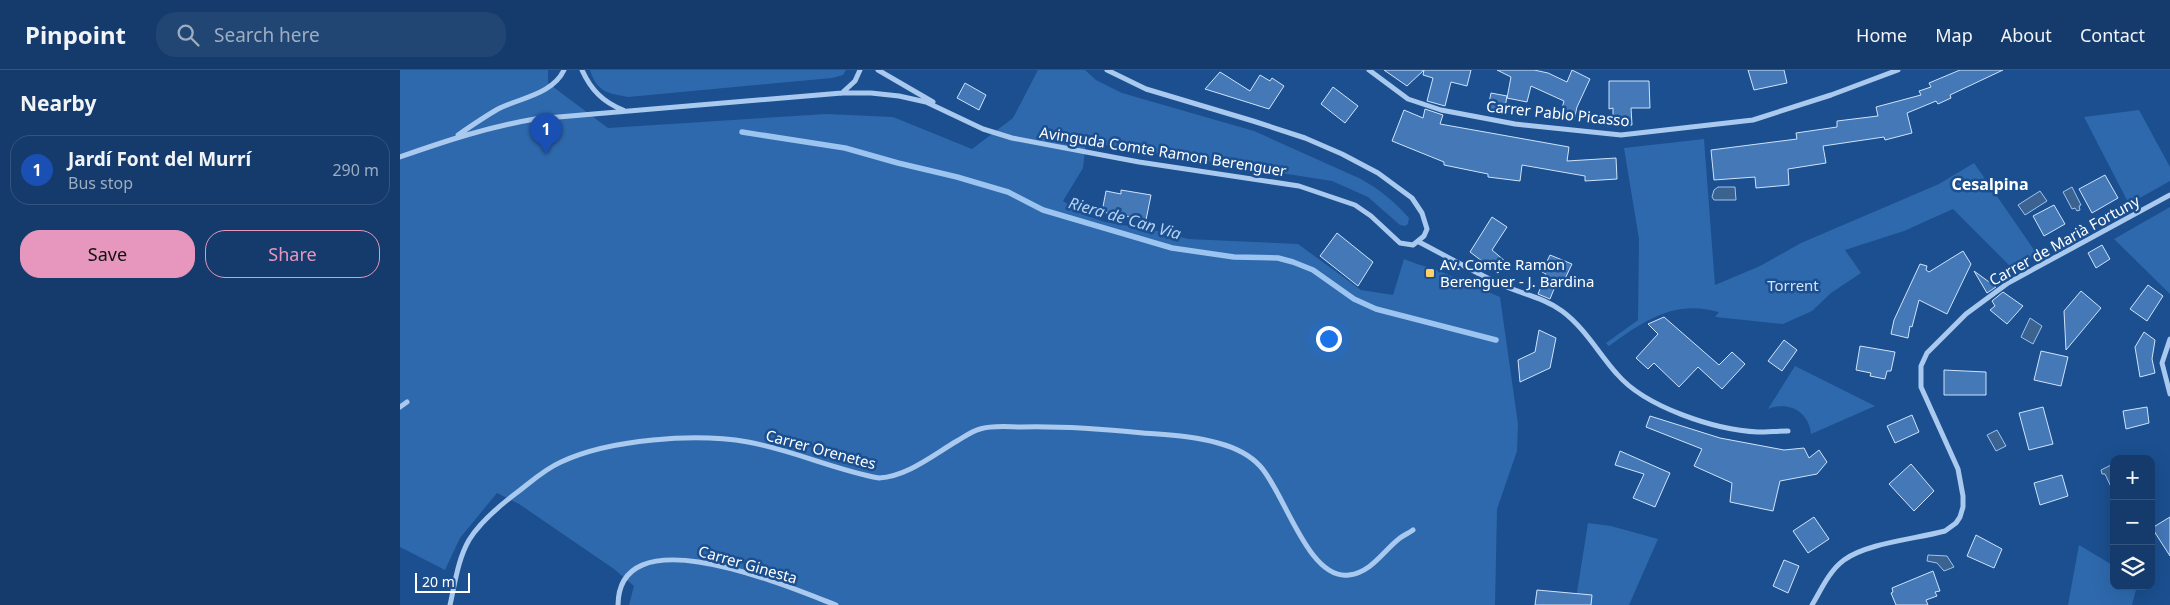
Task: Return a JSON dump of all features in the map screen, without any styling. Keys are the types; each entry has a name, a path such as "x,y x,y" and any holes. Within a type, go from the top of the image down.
{"street":[{"path":"400,157 453,138 500,108 551,86 562,76 564,70"},
{"path":"582,70 587,81 600,98 623,111"},
{"path":"842,93 855,81 860,70"},
{"path":"878,70 948,112"},
{"path":"1107,70 1146,89 1305,138 1342,154 1378,173 1412,198 1422,213 1427,229 1419,242 1502,285 1532,295 1563,312 1575,322 1617,375 1630,388 1650,400 1670,410 1725,426 1757,432 1788,431"},
{"name":"Carrer Pablo Picasso","path":"1369,70 1408,99 1440,110 1515,124 1621,135 1754,120 1831,95 1898,70"},
{"name":"Avinguda Comte Ramon Berenguer","path":"453,138 497,126 535,119 842,93 871,93 926,102 983,129 1012,138 1139,162 1300,186 1355,205 1371,216 1400,243 1414,245 1419,242"},
{"name":"Carrer de Marià Fortuny","path":"1812,605 1829,576 1842,561 1858,552 1945,531 1956,523 1960,517 1964,496 1958,469 1921,387 1920,366 1927,353 1966,314 2008,283 2170,195"},
{"path":"2170,339 2162,363 2170,394"},
{"path":"400,408 407,402"},
{"name":"Carrer Orenetes","path":"450,605 457,573 470,539 498,508 538,475 561,462 585,453 610,447 670,440 746,442 879,478 891,477 905,472 980,429 1058,426 1175,435 1230,446 1254,460 1276,487 1315,559 1327,570 1334,573 1348,576 1364,570 1373,564 1400,537 1413,530"},
{"name":"Carrer Ginesta","path":"618,605 620,589 628,574 648,563 675,559 699,561 755,576 836,605"}],"green space":[{"path":"400,70 548,70 548,83 608,128 826,114 893,117 972,149 1013,118 1038,70 1085,70 1096,80 1122,93 1254,131 1361,179 1398,207 1409,218 1408,224 1405,226 1400,225 1368,197 1332,181 1086,142 1083,168 1063,201 1087,216 1105,222 1163,232 1188,239 1298,244 1361,290 1393,295 1404,259 1437,270 1500,297 1518,424 1517,451 1497,509 1495,605 629,605 634,586 614,569 519,504 497,493 460,538 445,570 400,547"},
{"path":"590,70 846,70 843,75 832,78 628,97 604,90 596,83"},
{"path":"2139,110 2170,167 2170,181 2129,204 2084,117"},
{"name":"Torrent","path":"1704,139 1715,285 1760,266 1801,243 1939,184 1974,163 2037,254 2012,268 1953,209 1904,231 1845,250 1861,273 1831,293 1812,311 1783,324 1715,317 1719,312 1688,308 1674,310 1647,321 1609,346 1606,343 1638,320 1639,239 1624,148"},
{"path":"2170,207 2170,294 2114,239"},
{"path":"1795,366 1875,406 1811,434 1806,419 1796,410 1783,406 1768,409"},
{"path":"1588,523 1611,526 1658,539 1629,605 1575,605"},
{"path":"2079,545 2110,564 2110,590 2136,590 2132,605 2068,605"}],"shaded area":[{"path":"1718,187 1735,187 1736,200 1714,200 1712,197 1714,190"},
{"path":"2072,187 2081,205 2079,206 2080,210 2077,211 2075,208 2072,209 2063,192"},
{"path":"2040,191 2047,201 2025,215 2018,205"},
{"path":"2030,318 2042,326 2033,344 2021,337"},
{"path":"1997,430 2006,446 1996,451 1987,435"},
{"path":"2110,466 2110,485 2105,474 2102,474 2101,470"},
{"path":"1928,555 1947,556 1954,567 1944,571 1937,563 1927,561"}],"building":[{"path":"1384,70 1424,70 1407,86"},
{"path":"1424,70 1471,70 1467,86 1451,82 1445,106 1427,101 1433,78 1423,75"},
{"path":"1497,70 1534,70 1548,73 1567,82 1572,70 1590,79 1577,107 1574,120 1559,118 1564,101 1531,86 1527,102 1507,98 1511,77"},
{"path":"1748,70 1784,70 1787,83 1754,90"},
{"path":"1960,70 2003,70 1950,95 1951,98 1938,104 1936,101 1907,113 1912,133 1885,140 1884,137 1823,146 1826,163 1788,169 1789,185 1756,188 1755,177 1714,180 1711,150 1797,139 1796,133 1837,127 1837,121 1878,116 1876,107 1921,95 1919,91 1931,87 1929,83"},
{"path":"1220,72 1250,91 1260,75 1270,81 1272,78 1284,86 1269,109 1205,89"},
{"path":"1609,81 1649,81 1650,108 1631,108 1632,125 1613,125 1613,108 1609,109"},
{"path":"965,83 986,95 979,110 957,98"},
{"path":"1333,87 1358,106 1345,123 1321,104"},
{"path":"1491,93 1507,96 1504,113 1487,112"},
{"path":"1425,109 1443,115 1440,124 1569,147 1567,161 1616,158 1617,179 1585,181 1585,176 1522,165 1520,181 1488,177 1488,174 1444,165 1444,162 1392,141 1404,110 1423,118"},
{"path":"2105,175 2118,198 2092,213 2079,189"},
{"path":"1121,190 1151,195 1146,220 1102,212 1106,191 1121,194"},
{"path":"2054,205 2065,224 2044,236 2033,216"},
{"path":"1492,217 1507,227 1492,250 1506,262 1498,273 1470,252"},
{"path":"1337,233 1373,262 1358,286 1320,256"},
{"path":"2102,245 2110,259 2096,268 2088,253"},
{"path":"1963,251 1971,264 1947,314 1919,300 1908,338 1891,334 1894,320 1920,264 1927,266 1926,270 1929,272"},
{"path":"1550,255 1572,264 1564,281 1558,279 1550,299 1538,294 1546,274 1542,272"},
{"path":"1974,271 1996,287 1987,293"},
{"path":"2148,285 2163,296 2147,321 2130,309"},
{"path":"2081,291 2101,308 2066,350 2064,311"},
{"path":"2003,292 2023,306 2007,324 1990,310 1995,306 1992,301"},
{"path":"1664,317 1719,365 1732,352 1745,364 1722,389 1698,367 1679,387 1654,363 1648,369 1636,358 1658,334 1648,324"},
{"path":"1539,330 1556,338 1550,368 1520,382 1518,360 1535,352"},
{"path":"2144,332 2155,340 2152,359 2155,373 2140,377 2135,347"},
{"path":"1784,340 1797,350 1782,371 1768,361"},
{"path":"1860,346 1895,352 1891,371 1887,371 1885,379 1870,376 1871,373 1856,370"},
{"path":"2041,351 2068,357 2061,386 2034,380"},
{"path":"1944,370 1986,372 1986,395 1944,395"},
{"path":"2043,407 2053,444 2029,450 2019,413"},
{"path":"2147,407 2149,423 2126,429 2123,411"},
{"path":"1912,415 1919,432 1895,443 1887,426"},
{"path":"1650,416 1720,438 1784,450 1804,448 1809,458 1819,450 1827,462 1817,474 1780,481 1773,511 1730,502 1732,483 1694,466 1702,449 1646,427"},
{"path":"1620,451 1670,473 1655,507 1633,498 1644,474 1615,465"},
{"path":"1911,464 1934,491 1914,511 1889,484"},
{"path":"2062,475 2068,496 2040,505 2034,483"},
{"path":"1814,517 1829,539 1808,553 1793,531"},
{"path":"2170,517 2170,556 2155,533 2155,526"},
{"path":"1976,535 2002,549 1994,568 1967,556"},
{"path":"1784,560 1799,566 1788,593 1773,586"},
{"path":"1933,571 1940,591 1935,592 1937,596 1926,600 1928,605 1896,605 1891,593 1893,592 1892,588"},
{"path":"1537,590 1592,595 1591,605 1535,605"}],"waterway":[{"name":"Riera de Can Via","path":"742,132 845,148 957,177 1008,192 1043,210 1172,248 1234,257 1278,258 1293,262 1313,270 1354,299 1376,309 1496,340"}],"place":[{"name":"Jardí Font del Murrí","path":"546,154"},
{"name":"Av. Comte Ramon Berenguer - J. Bardina","path":"1430,273"}],"district":[{"name":"Cesalpina","path":"1990,184"}]}
